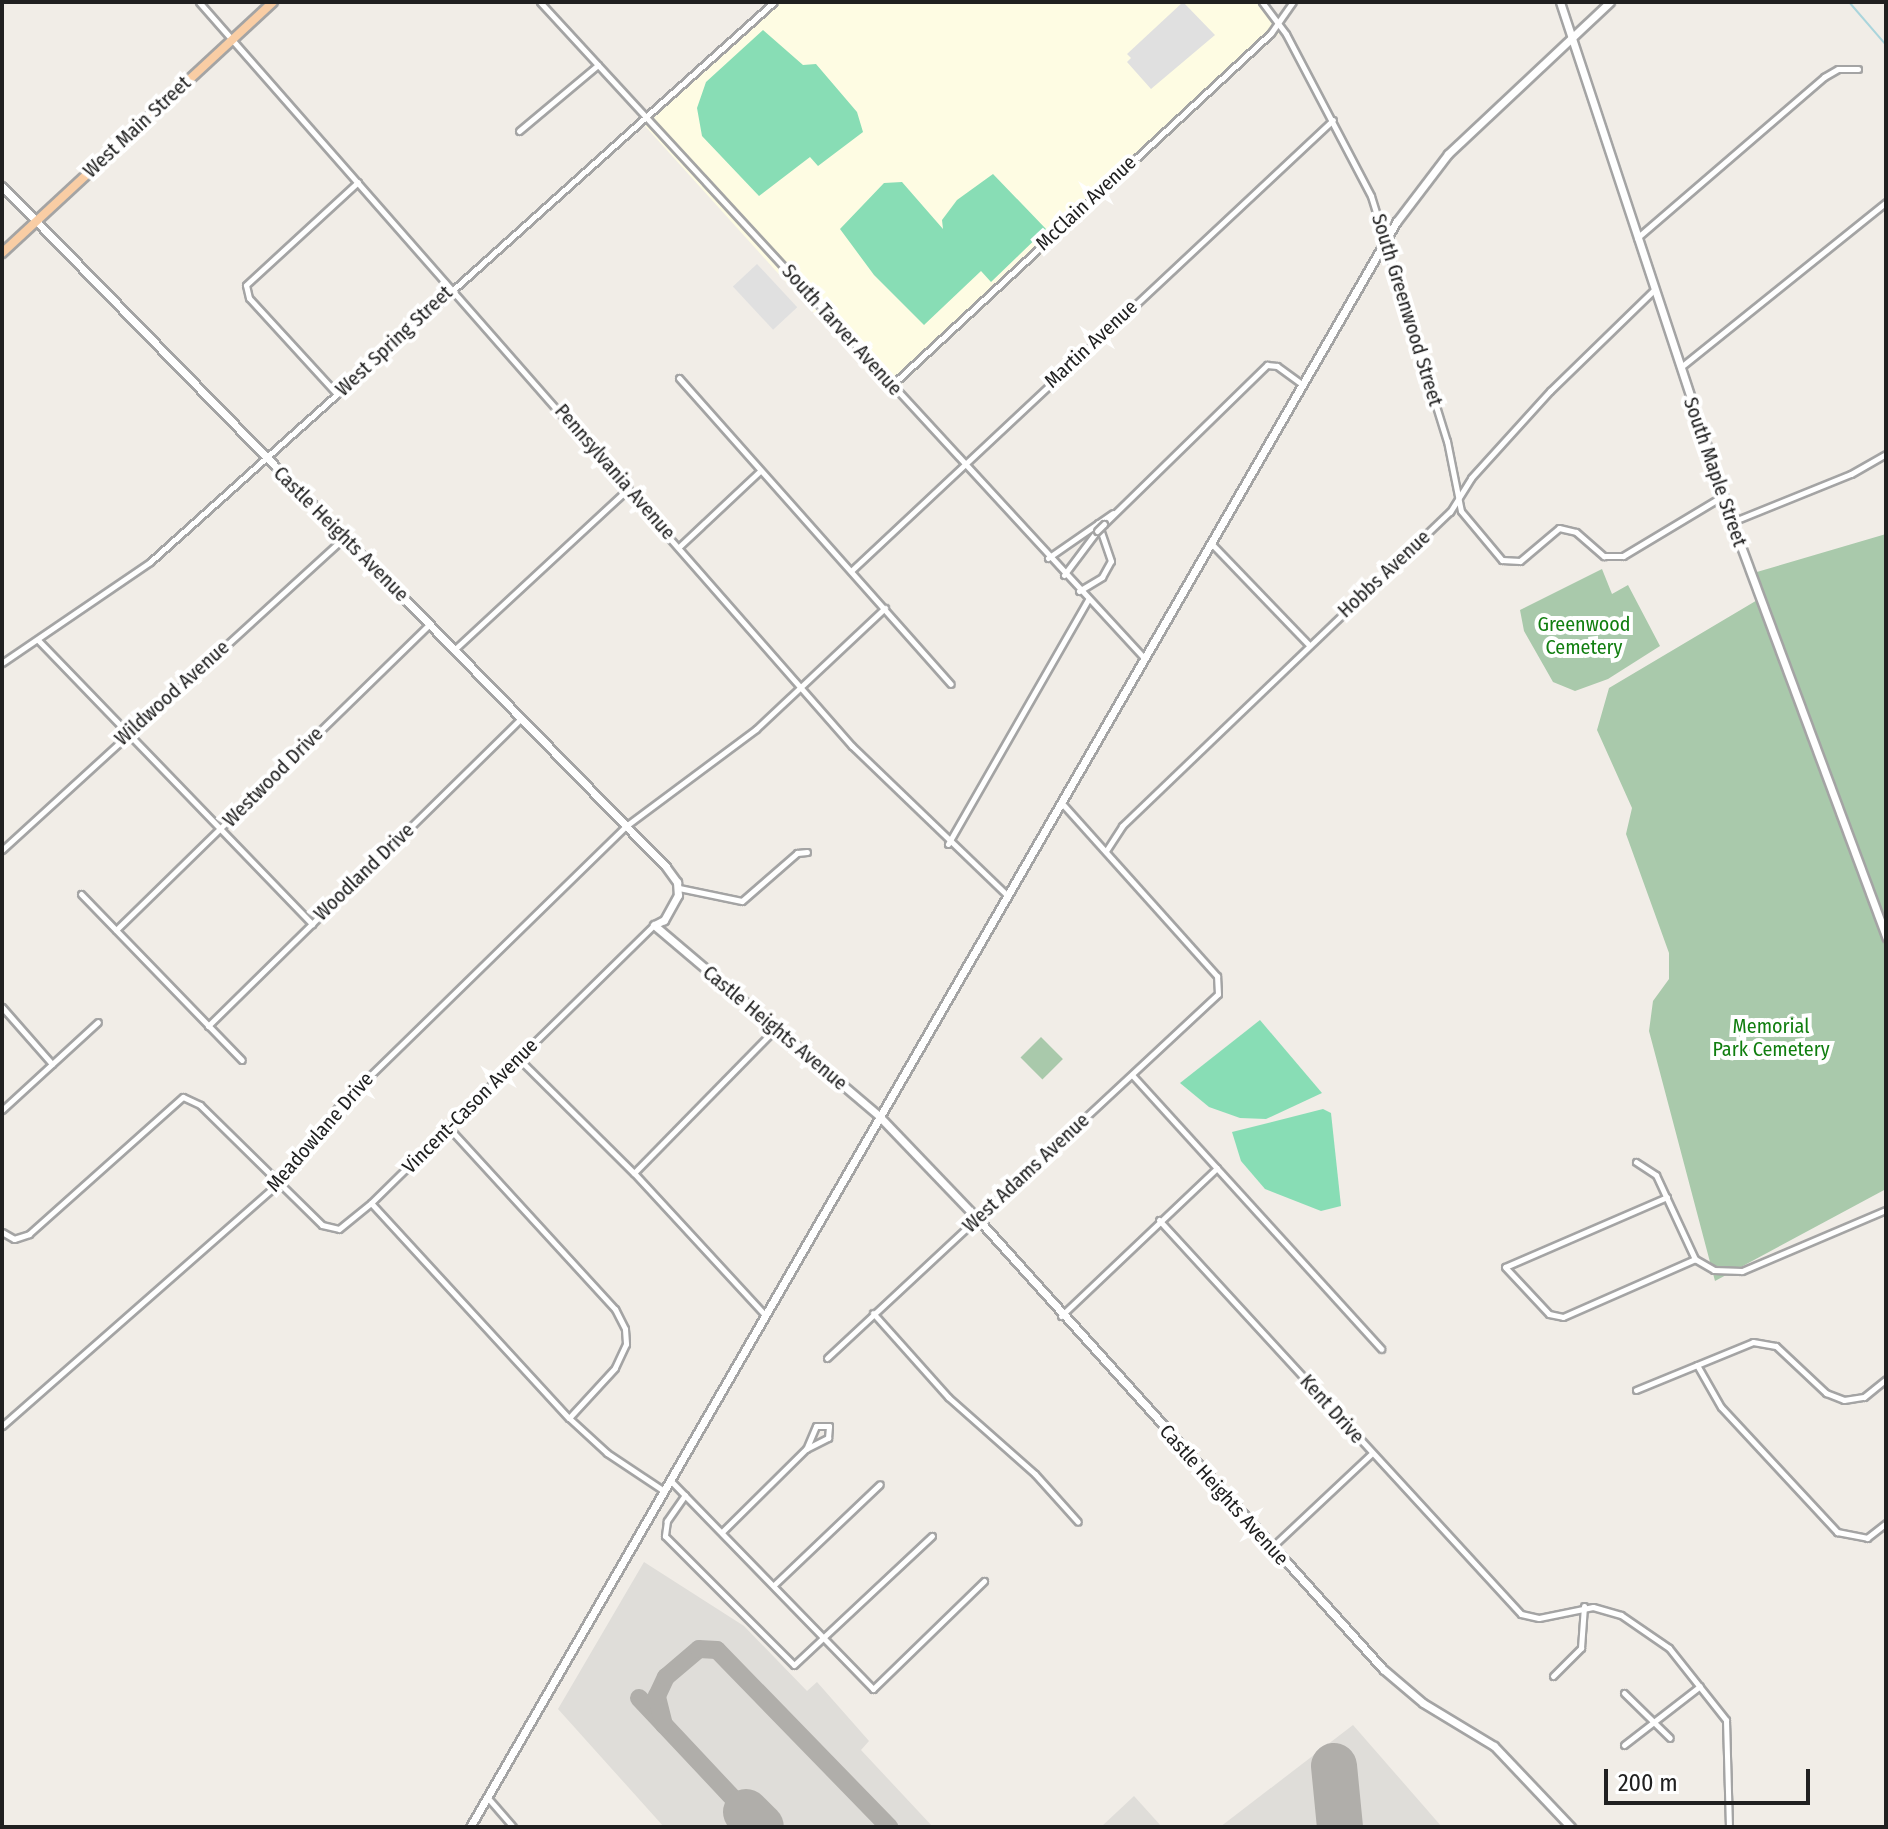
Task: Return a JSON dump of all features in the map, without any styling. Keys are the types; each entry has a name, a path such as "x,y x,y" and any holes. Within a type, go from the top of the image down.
{"main road":[{"name":"West Main Street","path":"2,253 273,2"}],"street":[{"name":"Pennsylvania Avenue","path":"199,2 680,546 801,688 948,844 1007,895"},
{"name":"South Tarver Avenue","path":"540,2 1048,558 1144,658"},
{"name":"West Spring Street","path":"2,663 130,578 267,459 451,287 774,2"},
{"name":"South Greenwood Street","path":"1262,2 1276,19 1333,120 1387,237 1455,468 1460,501"},
{"name":"McClain Avenue","path":"892,385 1271,33 1276,19 1293,2"},
{"name":"South Maple Street","path":"1560,2 1732,522 1886,937"},
{"path":"470,1827 1387,237 1432,170 1610,2"},
{"path":"519,131 598,65"},
{"path":"1637,238 1824,77 1838,69 1858,69"},
{"name":"Martin Avenue","path":"851,571 1333,120"},
{"path":"337,394 249,298 246,285 358,182"},
{"name":"Castle Heights Avenue","path":"2,186 39,220 267,459 626,826 679,888"},
{"path":"1681,367 1886,202"},
{"name":"Hobbs Avenue","path":"1106,851 1122,826 1460,501 1471,478 1550,391 1654,290"},
{"path":"1048,558 1101,524 1267,365 1302,384"},
{"path":"679,378 951,684"},
{"path":"1732,522 1851,474 1886,454"},
{"path":"680,546 760,471"},
{"path":"454,650 629,488"},
{"path":"1460,501 1461,511 1511,564 1559,528 1576,532 1604,556 1623,556 1723,496"},
{"path":"1064,575 1101,524"},
{"path":"1079,591 1102,577 1111,561 1101,524"},
{"name":"Wildwood Avenue","path":"2,850 344,538"},
{"path":"1211,543 1309,645"},
{"path":"948,844 1088,600"},
{"path":"626,826 801,688 885,608"},
{"name":"Westwood Drive","path":"116,930 430,624"},
{"path":"38,640 312,924"},
{"name":"Woodland Drive","path":"208,1026 521,718"},
{"path":"1062,803 1106,851"},
{"name":"Meadowlane Drive","path":"2,1426 280,1182 338,1107 626,826"},
{"name":"West Adams Avenue","path":"827,1358 1211,1003 1220,984 1106,851"},
{"path":"654,925 670,912 679,888 742,901 797,853 807,852"},
{"path":"81,894 242,1060"},
{"name":"Castle Heights Avenue","path":"654,925 880,1117 977,1218 1061,1316 1402,1687 1494,1746 1571,1827"},
{"name":"Vincent-Cason Avenue","path":"280,1182 328,1228 346,1225 654,925"},
{"path":"2,1007 52,1064"},
{"path":"2,1110 98,1022"},
{"path":"634,1173 775,1029"},
{"path":"518,1058 634,1173 765,1315"},
{"path":"1133,1076 1381,1349"},
{"path":"2,1232 14,1239 29,1234 183,1097 200,1105 269,1178 280,1182"},
{"path":"449,1128 615,1309 625,1329 626,1344 615,1368 569,1418"},
{"path":"1636,1162 1656,1175 1695,1259 1714,1270 1742,1271 1886,1210"},
{"path":"1061,1316 1217,1168"},
{"path":"1667,1197 1505,1267 1549,1314 1563,1317 1695,1259"},
{"path":"371,1203 569,1418 607,1453 664,1491"},
{"name":"Kent Drive","path":"1159,1220 1506,1598 1530,1618 1584,1606"},
{"path":"873,1313 948,1397 1035,1474 1078,1522"},
{"path":"1636,1390 1761,1342 1776,1346 1826,1393 1844,1400 1864,1397 1886,1379"},
{"path":"1697,1365 1721,1407 1837,1532 1867,1538 1886,1523"},
{"path":"722,1532 806,1449 828,1438 829,1426 816,1426 806,1449"},
{"path":"1272,1547 1372,1453"},
{"path":"671,1481 873,1689 984,1581"},
{"path":"774,1585 880,1484"},
{"path":"685,1495 667,1521 665,1536 785,1659 798,1663 932,1536"},
{"path":"1553,1676 1581,1648 1584,1606 1612,1611 1650,1633 1700,1686 1726,1720 1729,1827"},
{"path":"1624,1745 1700,1686"},
{"path":"1624,1693 1670,1738"},
{"path":"487,1797 513,1827"}],"shaded area":[{"path":"781,2 1257,2 1281,32 889,396 645,126"},
{"path":"1183,2 1215,35 1151,89 1127,62 1131,58 1127,54"},
{"path":"757,264 797,307 773,330 733,287"},
{"path":"644,1562 744,1626 807,1691 817,1682 869,1741 861,1750 933,1827 664,1827 558,1709"},
{"path":"1353,1725 1442,1827 1220,1827"},
{"path":"1134,1796 1162,1827 1101,1827"}],"green space":[{"path":"763,30 803,65 816,64 857,112 863,132 818,166 810,157 759,196 702,136 697,108 706,82"},
{"path":"993,174 1046,229 991,282 981,271 924,325 874,275 840,229 884,183 902,182 943,229 942,220 957,200"},
{"name":"Memorial Park Cemetery","path":"1886,534 1886,918 1881,921 1886,933 1886,1189 1715,1281 1649,1031 1653,1001 1669,979 1669,953 1626,834 1632,808 1597,730 1609,688 1759,599 1750,574"},
{"name":"Greenwood Cemetery","path":"1602,569 1612,594 1628,585 1660,646 1608,679 1575,691 1553,682 1524,631 1520,610"},
{"path":"1260,1020 1322,1093 1266,1119 1240,1118 1209,1107 1180,1083"},
{"path":"1041,1037 1063,1059 1042,1079 1020,1058"},
{"path":"1323,1109 1331,1113 1341,1206 1321,1211 1265,1189 1241,1161 1232,1132"}],"waterway":[{"path":"1849,2 1886,45"}],"taxiway":[{"path":"664,1725 657,1696 666,1677 699,1649 717,1650 889,1827"},
{"path":"639,1698 746,1812"}],"runway":[{"path":"1334,1766 1340,1827"},
{"path":"746,1812 761,1827"}]}
